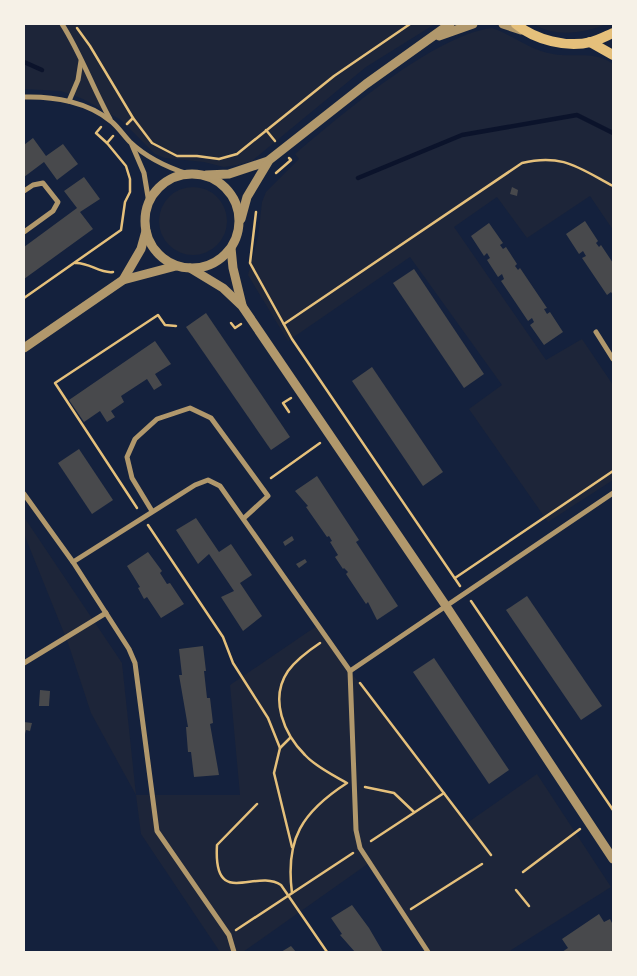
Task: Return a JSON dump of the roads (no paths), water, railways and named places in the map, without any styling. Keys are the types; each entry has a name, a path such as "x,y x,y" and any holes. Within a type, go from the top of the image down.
{"main road":[{"path":"516,24 525,31 556,43 590,42 613,33"},
{"path":"590,42 613,55"}],"street":[{"path":"62,24 75,44 92,86 111,121 130,142 158,162 188,174 202,175 229,174 268,161 366,84 432,39 450,24"},
{"path":"432,39 473,24"},
{"path":"503,24 525,31"},
{"path":"69,101 78,80 81,61"},
{"path":"24,97 45,96 69,101 111,121"},
{"path":"130,142 144,173 149,203"},
{"path":"24,348 123,280 176,266 190,268 213,263 231,248 238,234 247,198 268,161"},
{"path":"176,266 162,257 152,246 146,232 145,215 149,203 159,188 171,179 188,174"},
{"path":"202,175 218,181 230,192 237,205 240,221"},
{"path":"24,191 33,185 43,183 58,202 53,211 24,232"},
{"path":"123,280 140,249 146,232"},
{"path":"231,248 233,268 242,306"},
{"path":"190,268 223,288 242,306 446,606 613,859"},
{"path":"596,332 613,359"},
{"path":"152,511 132,478 127,457 135,439 157,419 190,408 211,418 268,496 244,518"},
{"path":"73,562 195,485 208,480 220,486 350,671 356,830 360,848 428,952"},
{"path":"24,494 73,562 129,649 135,662 156,831 229,935 234,952"},
{"path":"350,671 613,494"},
{"path":"24,663 106,613"}],"waterway":[{"path":"24,62 42,70"},
{"path":"358,178 462,135 577,115 613,133"}]}
